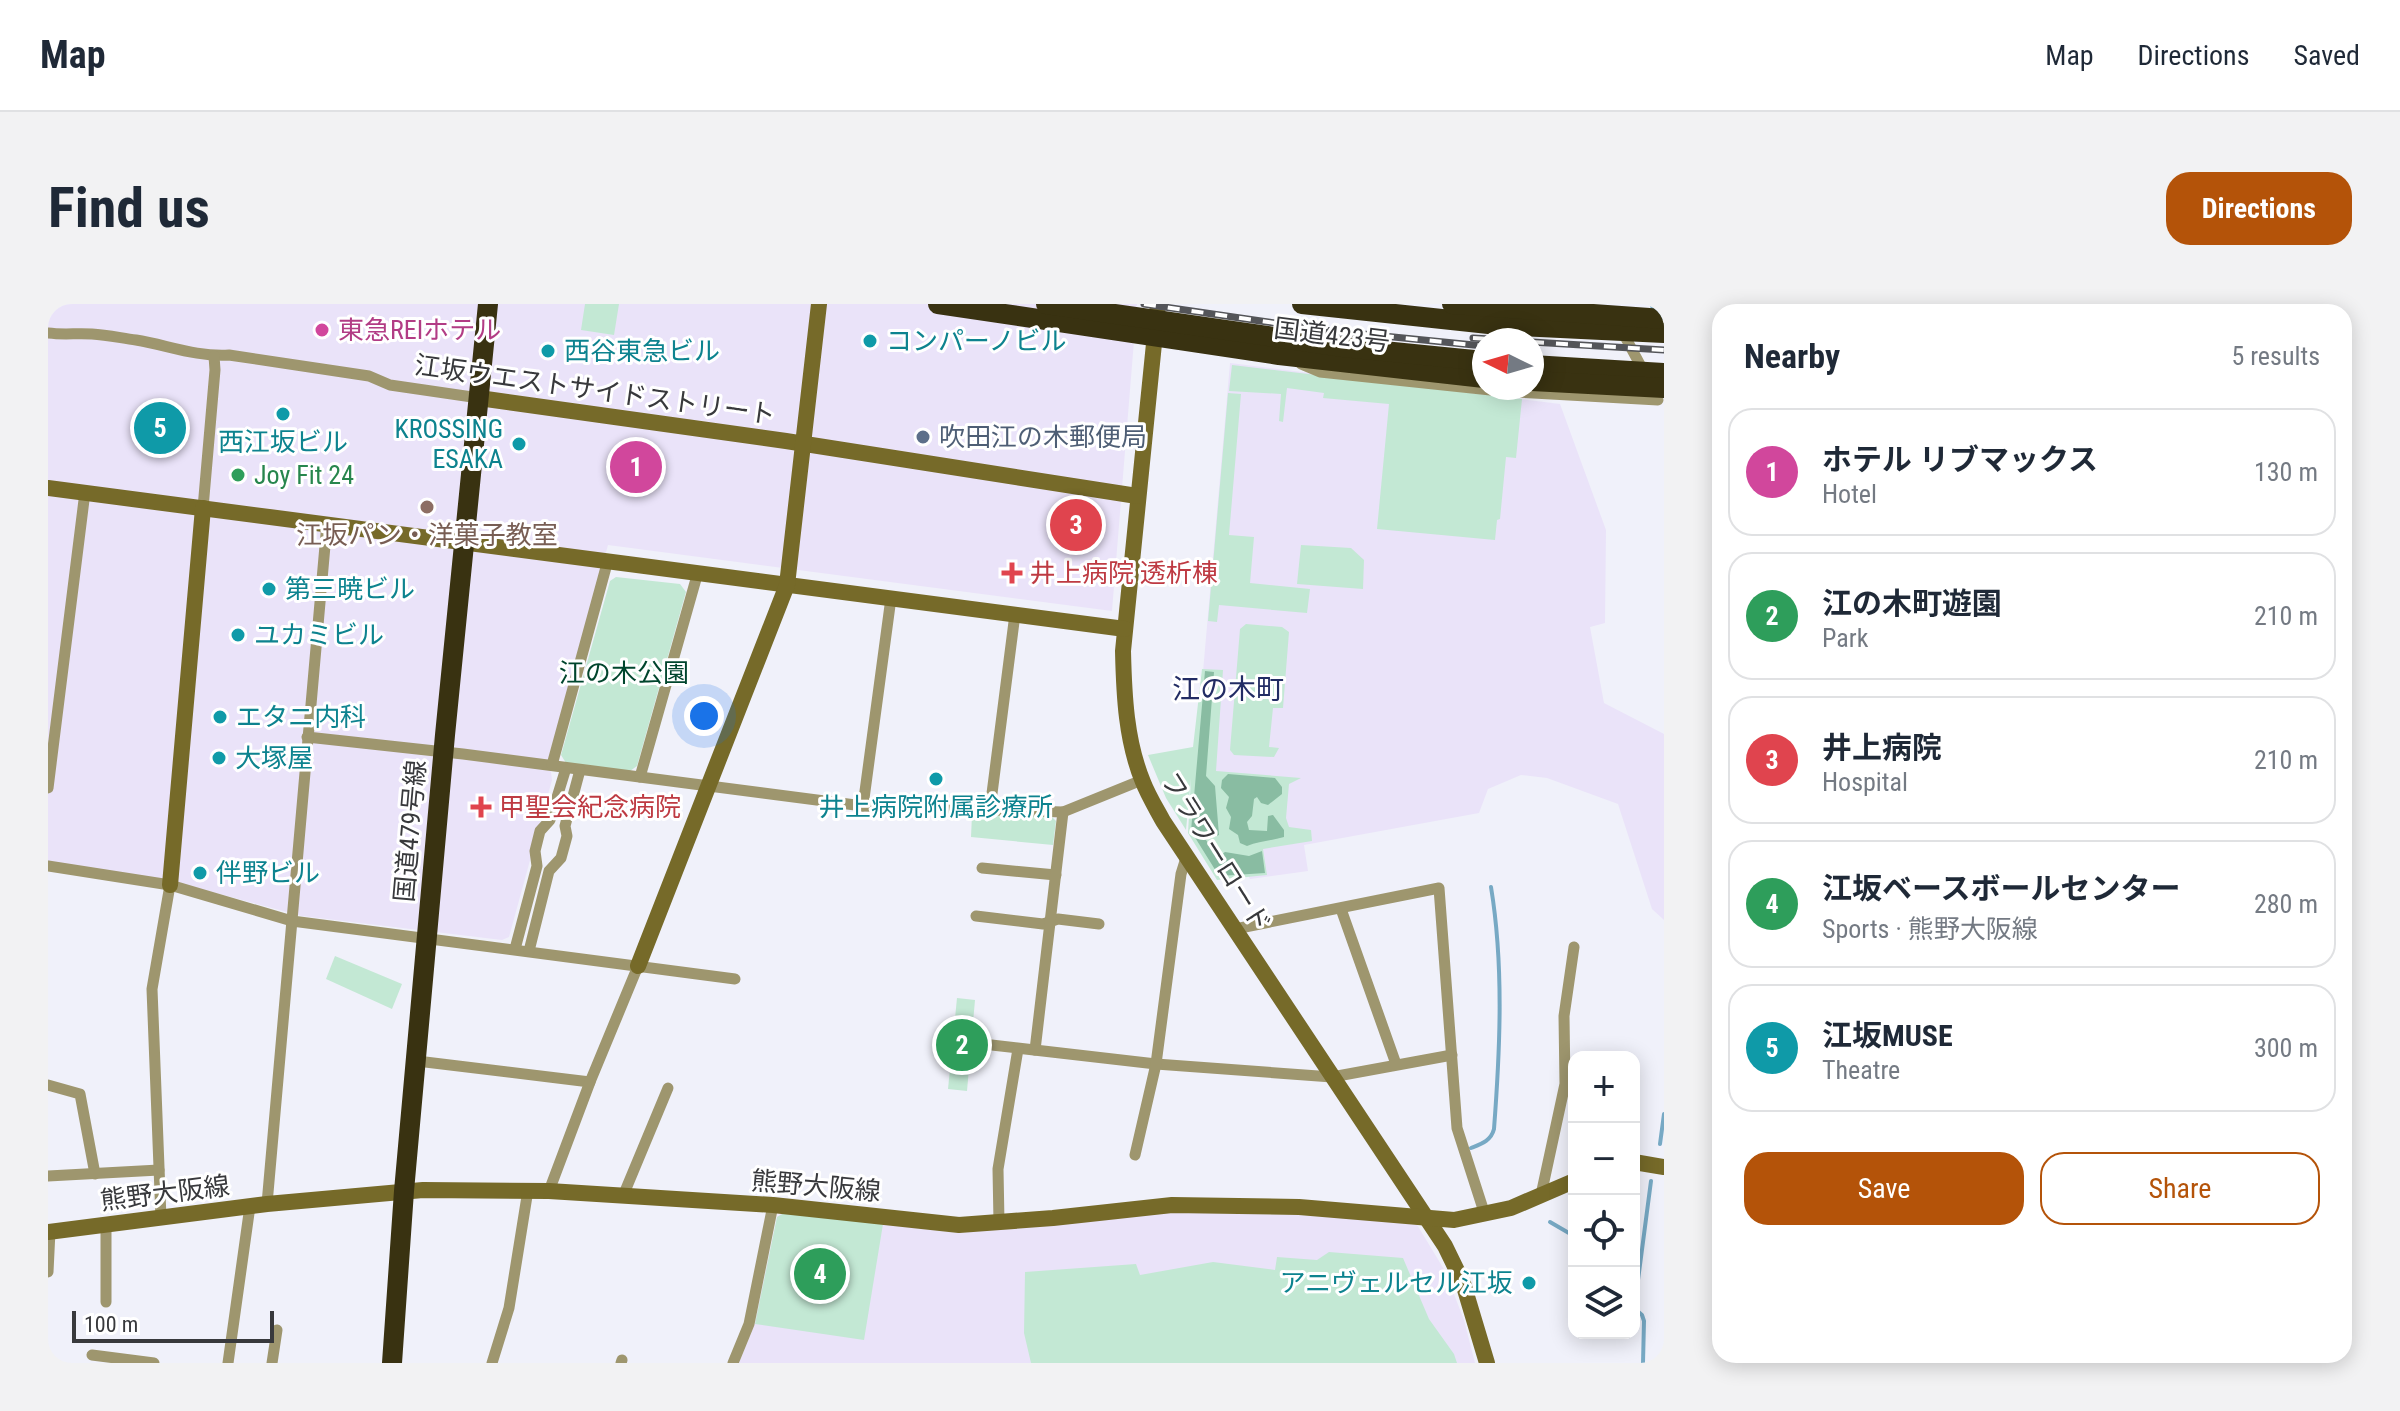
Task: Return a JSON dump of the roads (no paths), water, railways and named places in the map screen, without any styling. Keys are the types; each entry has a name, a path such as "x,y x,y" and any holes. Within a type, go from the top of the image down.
{"highway":[{"name":"国道479号線","path":"392,1363 443,752 488,304"},
{"name":"国道423号","path":"938,304 1279,355 1472,377"},
{"path":"1046,304 1343,347 1472,360"},
{"path":"1302,304 1498,325 1664,333"},
{"path":"1452,304 1664,319"},
{"path":"1544,366 1664,373"},
{"path":"1544,383 1662,398"}],"street":[{"path":"549,1191 787,585 819,304"},
{"name":"フラワーロード","path":"1158,304 1125,629 1124,694 1130,736 1142,780 1186,858 1445,1246 1463,1283 1487,1363"},
{"path":"1585,304 1609,305 1662,398"},
{"name":"江坂ウエストサイドストリート","path":"48,333 89,334 148,342 214,356 229,355 369,376 390,385 1137,496"},
{"path":"1279,355 1320,372 1500,391 1662,398"},
{"path":"161,1218 152,989 170,885 214,356"},
{"path":"48,488 1125,629"},
{"path":"48,788 85,492"},
{"path":"228,1363 259,1205 292,921 327,523"},
{"path":"552,765 608,560"},
{"path":"640,777 698,572"},
{"path":"863,806 891,598"},
{"path":"990,809 1015,614"},
{"path":"307,737 863,806 1063,812 1142,780"},
{"path":"515,949 537,866 535,851 540,831 550,820 566,768"},
{"path":"529,951 549,871 561,858 567,836 565,826 580,770"},
{"path":"1035,1050 1063,812"},
{"path":"1135,1155 1156,1064 1181,874 1186,858"},
{"path":"48,866 170,885 292,921 735,979"},
{"path":"982,868 1056,875"},
{"path":"1235,929 1439,888 1457,1128 1485,1215"},
{"path":"1341,909 1396,1064"},
{"path":"976,916 1043,924 1058,919 1099,924"},
{"path":"1541,1195 1565,1084 1564,1016 1574,947"},
{"path":"974,1043 1156,1064 1332,1077 1452,1055"},
{"path":"999,1222 998,1169 1018,1049"},
{"path":"417,1061 590,1082"},
{"path":"48,1085 80,1094 95,1174"},
{"path":"623,1196 668,1088"},
{"path":"1640,1163 1664,1167"},
{"path":"48,1176 159,1170"},
{"name":"熊野大阪線","path":"49,1232 259,1205 404,1191 549,1191 773,1205 959,1225 1172,1205 1299,1207 1454,1220 1511,1208 1568,1184"},
{"path":"492,1363 509,1308 528,1190"},
{"path":"733,1363 749,1324 773,1205"},
{"path":"106,1225 106,1302"},
{"path":"48,1272 49,1232"},
{"path":"272,1363 277,1330"},
{"path":"92,1355 154,1363"}],"waterway":[{"path":"1662,304 1664,308"},
{"path":"1471,1148 1488,1139 1494,1129 1500,1008 1498,947 1491,887"},
{"path":"1660,1144 1664,1114"},
{"path":"1640,1267 1651,1181"},
{"path":"1550,1222 1568,1232"},
{"path":"1640,1313 1644,1321 1643,1363"}],"railway":[{"path":"1144,304 1323,330 1472,345"},
{"path":"1544,343 1664,350"}],"place":[{"name":"東急REIホテル","path":"322,330"},
{"name":"コンパーノビル","path":"870,341"},
{"name":"西谷東急ビル","path":"548,351"},
{"name":"西江坂ビル","path":"283,414"},
{"name":"江坂MUSE","path":"160,428"},
{"name":"吹田江の木郵便局","path":"923,437"},
{"name":"KROSSING ESAKA","path":"519,444"},
{"name":"ホテル リブマックス","path":"636,467"},
{"name":"Joy Fit 24","path":"238,475"},
{"name":"江坂パン・洋菓子教室","path":"427,507"},
{"name":"井上病院","path":"1076,525"},
{"name":"井上病院 透析棟","path":"1012,573"},
{"name":"第三暁ビル","path":"269,589"},
{"name":"ユカミビル","path":"238,635"},
{"name":"エタニ内科","path":"220,717"},
{"name":"大塚屋","path":"219,758"},
{"name":"井上病院附属診療所","path":"936,779"},
{"name":"甲聖会紀念病院","path":"481,807"},
{"name":"伴野ビル","path":"200,873"},
{"name":"江の木町遊園","path":"962,1045"},
{"name":"江坂ベースボールセンター","path":"820,1274"},
{"name":"アニヴェルセル江坂","path":"1529,1283"}],"district":[{"name":"江の木町","path":"1228,689"}],"park label":[{"name":"江の木公園","path":"624,673"}]}
